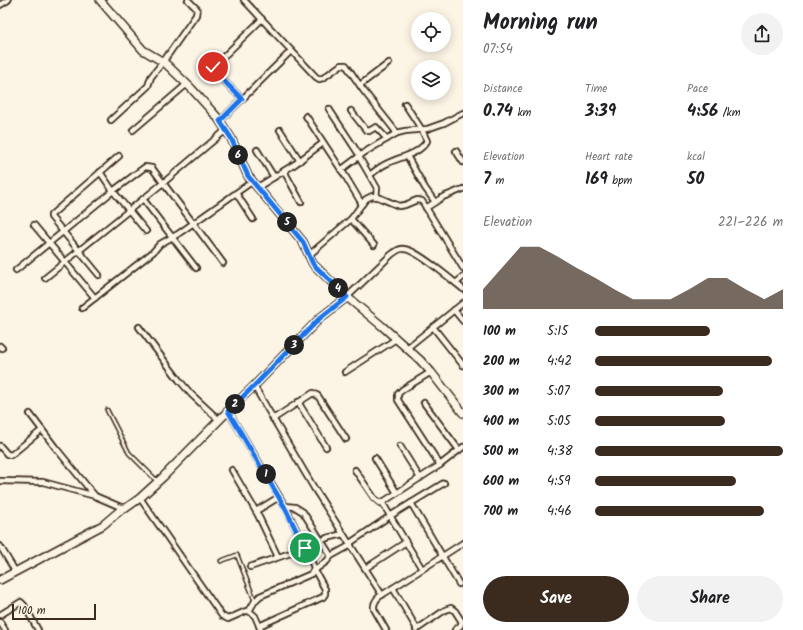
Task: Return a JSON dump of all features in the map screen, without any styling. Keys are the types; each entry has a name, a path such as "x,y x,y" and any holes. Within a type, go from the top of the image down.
{"street":[{"path":"0,6 8,0"},
{"path":"100,0 143,50 164,62 187,84 220,121 226,130 244,168 303,242 308,256 313,264 347,297 407,348 431,372 463,413"},
{"path":"111,120 148,86 150,79 164,62 197,13 197,9 188,0"},
{"path":"244,0 291,51 319,78 327,76 344,64 349,68 360,85 397,133"},
{"path":"242,99 212,68 262,19"},
{"path":"220,121 291,51"},
{"path":"360,85 389,63"},
{"path":"133,130 187,84"},
{"path":"370,175 383,165 407,156 422,148 427,141 422,130 405,104"},
{"path":"329,109 377,188 376,197"},
{"path":"351,110 366,130 369,131 376,127 387,139"},
{"path":"341,170 397,133 406,130 422,130 444,123 463,114"},
{"path":"306,116 362,204"},
{"path":"45,278 226,130"},
{"path":"280,130 300,161"},
{"path":"258,187 300,161 323,144"},
{"path":"257,150 274,177"},
{"path":"456,151 463,162"},
{"path":"99,275 51,217 51,215 119,156"},
{"path":"407,156 425,188 435,202"},
{"path":"16,270 113,191 145,167 152,168 223,263"},
{"path":"284,171 302,202"},
{"path":"100,172 113,191 146,231"},
{"path":"82,308 153,252 160,244 253,181"},
{"path":"426,208 443,196 463,189"},
{"path":"236,193 253,219"},
{"path":"308,256 351,219 362,204 372,196 399,206 420,200 463,268"},
{"path":"143,199 196,268"},
{"path":"351,219 374,245"},
{"path":"34,225 94,298"},
{"path":"0,580 103,525 122,508 126,508 140,498 158,482 254,386 320,318 347,297 398,250 405,248 413,252 463,289"},
{"path":"456,283 463,277"},
{"path":"407,348 463,303"},
{"path":"454,310 463,321"},
{"path":"139,327 191,394 219,420"},
{"path":"433,327 463,365"},
{"path":"345,372 396,339"},
{"path":"431,372 402,390 398,394 398,400 440,465"},
{"path":"254,386 343,534 382,594"},
{"path":"273,419 311,393 316,394 346,439"},
{"path":"298,402 326,448"},
{"path":"382,502 440,465 461,448 424,403"},
{"path":"228,411 284,506 314,565 314,570 325,589 324,596 260,628 255,616 249,611"},
{"path":"30,414 95,496"},
{"path":"0,446 7,454 11,454 42,430"},
{"path":"400,446 420,478"},
{"path":"375,458 397,493"},
{"path":"232,470 256,511 278,557"},
{"path":"355,470 374,498 377,501 382,502 422,569"},
{"path":"0,481 43,482 95,496 122,508"},
{"path":"140,498 222,616 228,619 249,611 260,596 310,574 327,561 330,556 390,516 444,483"},
{"path":"256,511 279,497"},
{"path":"411,503 459,584"},
{"path":"284,506 294,507 302,512 330,556"},
{"path":"250,567 343,534"},
{"path":"366,568 406,542"},
{"path":"386,630 373,606 376,600 382,594 463,543"},
{"path":"0,546 15,571"},
{"path":"393,588 416,629 445,610 451,608 455,611 462,622 455,630"},
{"path":"0,614 21,602 38,630"},
{"path":"0,622 5,630"}],"lane":[{"path":"107,410 129,453 158,482"},
{"path":"221,561 237,555 255,601"}],"route":[{"path":"213,67 213,70 242,99 220,121 231,138 248,176 303,242 308,256 313,264 347,297 320,318 228,411 284,506 305,548"}]}
